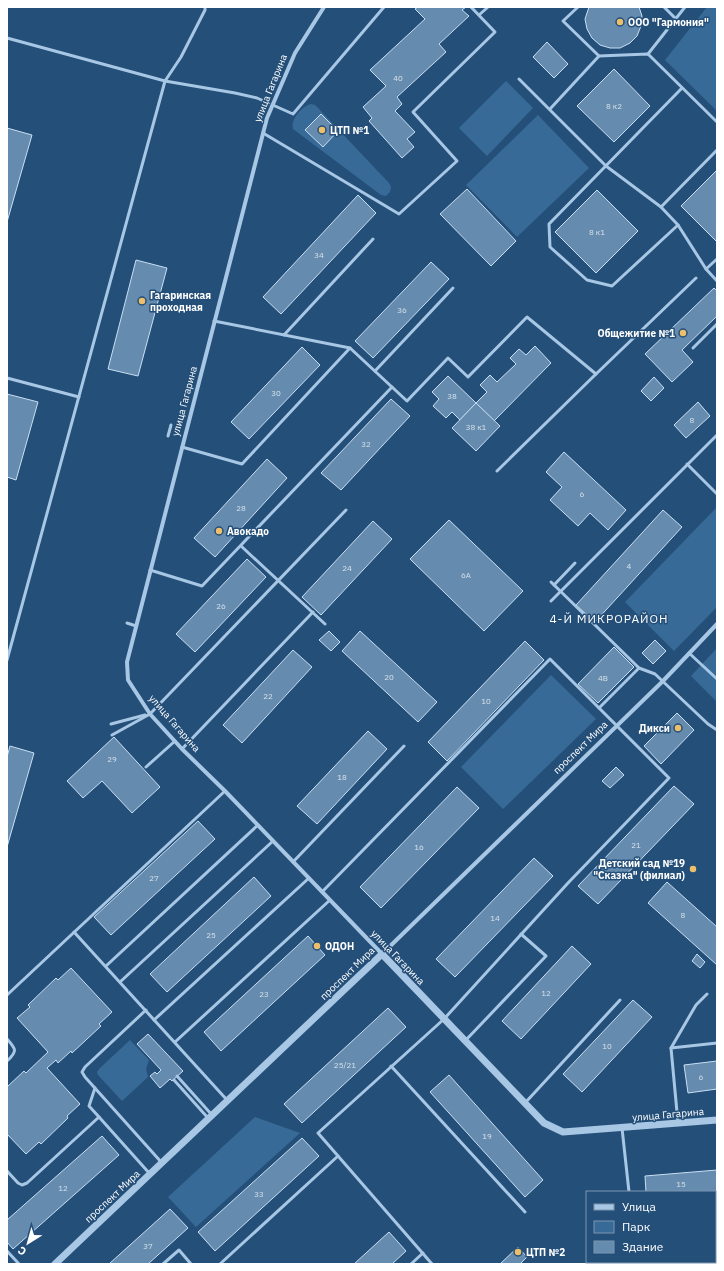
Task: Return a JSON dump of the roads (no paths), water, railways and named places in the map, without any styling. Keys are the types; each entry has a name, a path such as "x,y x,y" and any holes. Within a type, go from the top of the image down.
{"street":[{"name":"улица Гагарина","path":"324,7 295,53 271,105 127,662 128,680 150,714 174,741 258,825 544,1123 563,1132 717,1120"},
{"name":"проспект Мира","path":"55,1264 382,954 663,680 717,624"}],"lane":[{"path":"7,660 165,81 180,57 205,10 205,7"},
{"path":"7,38 165,81 257,98 293,114 384,7"},
{"path":"263,133 399,214 458,161 413,112 495,32 471,7"},
{"path":"479,15 488,7"},
{"path":"578,7 563,21 600,56"},
{"path":"664,7 676,19"},
{"path":"648,54 685,7"},
{"path":"550,109 600,56 648,54 717,122"},
{"path":"519,79 606,166 661,207 678,225 706,269 717,281"},
{"path":"678,225 612,286 587,280 550,247 549,224 682,88"},
{"path":"661,207 717,150"},
{"path":"284,335 373,239"},
{"path":"706,269 717,259"},
{"path":"497,471 696,278"},
{"path":"375,371 453,288"},
{"path":"214,321 350,348 407,401 448,358 468,377 527,317 596,374"},
{"path":"693,348 717,324"},
{"path":"182,447 242,464 350,348"},
{"path":"7,378 79,397"},
{"path":"150,570 202,586 392,387"},
{"path":"168,436 171,425"},
{"path":"551,601 717,435"},
{"path":"687,464 717,494"},
{"path":"112,735 150,714 346,510"},
{"path":"241,546 325,624"},
{"path":"574,563 553,583 639,668 656,674 708,724 717,730"},
{"path":"182,749 313,612"},
{"path":"127,623 136,626"},
{"path":"713,628 717,631"},
{"path":"689,653 717,679"},
{"path":"322,892 550,659 669,778 568,883 444,1019 318,1133 432,1264"},
{"path":"599,708 639,668"},
{"path":"111,724 150,714"},
{"path":"146,767 174,741"},
{"path":"293,862 404,746"},
{"path":"7,995 225,791"},
{"path":"106,966 258,825"},
{"path":"120,982 273,841"},
{"path":"154,1020 309,878"},
{"path":"175,1042 330,900"},
{"path":"74,932 227,1100"},
{"path":"465,1041 546,956 522,934"},
{"path":"678,1123 671,1048 696,1005 707,994"},
{"path":"524,1103 620,1000"},
{"path":"146,1010 85,1067 82,1072 84,1077 162,1163"},
{"path":"7,1039 14,1046 15,1050 14,1054 7,1061"},
{"path":"671,1048 717,1043"},
{"path":"391,1066 525,1212"},
{"path":"177,1076 210,1117"},
{"path":"174,1080 210,1117"},
{"path":"95,1088 89,1106 150,1174"},
{"path":"7,1171 18,1183 22,1185 27,1183 99,1117"},
{"path":"622,1128 629,1191"},
{"path":"220,1264 338,1156"},
{"path":"163,1264 178,1250 191,1264"},
{"path":"7,1252 18,1264"},
{"path":"411,1264 423,1253"}],"place":[{"name":"ООО \"Гармония\"","path":"620,22"},
{"name":"ЦТП №1","path":"322,130"},
{"name":"Гагаринская проходная","path":"142,301"},
{"name":"Общежитие №1","path":"683,333"},
{"name":"Авокадо","path":"219,531"},
{"name":"Дикси","path":"678,728"},
{"name":"Детский сад №19 \"Сказка\" (филиал)","path":"693,869"},
{"name":"ОДОН","path":"317,946"},
{"name":"ЦТП №2","path":"518,1252"}],"district":[{"name":"4-Й МИКРОРАЙОН","path":"609,619"}]}
